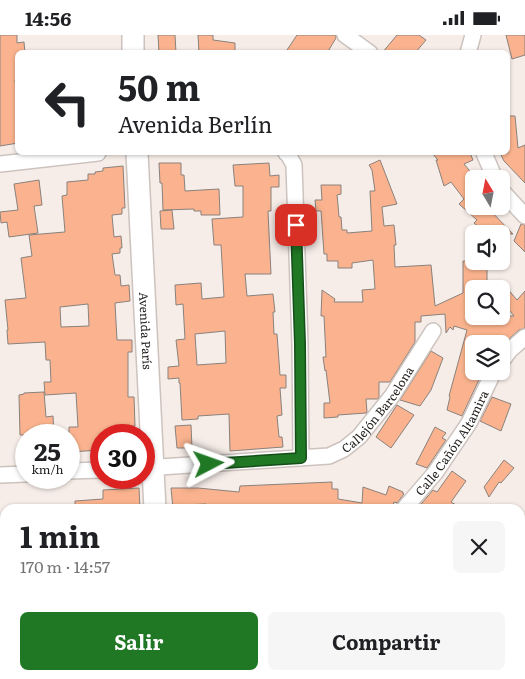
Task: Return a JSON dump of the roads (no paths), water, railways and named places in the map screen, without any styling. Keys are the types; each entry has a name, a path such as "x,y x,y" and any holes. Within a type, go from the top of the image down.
{"main road":[{"path":"133,35 134,50"},
{"name":"Avenida París","path":"137,155 147,424"},
{"name":"Avenida París","path":"153,489 155,504"}],"street":[{"path":"345,35 366,50"},
{"path":"469,50 473,35"},
{"path":"0,164 80,155"},
{"path":"288,155 294,165 300,344 301,458"},
{"path":"485,155 491,170"},
{"path":"510,199 525,215"},
{"name":"Callejón Barcelona","path":"155,467 329,456 344,449 359,437 392,396 433,331"},
{"path":"510,350 525,337"},
{"name":"Calle Cañón Altamira","path":"408,504 435,473 469,423 490,380"},
{"path":"0,475 15,474"}]}
